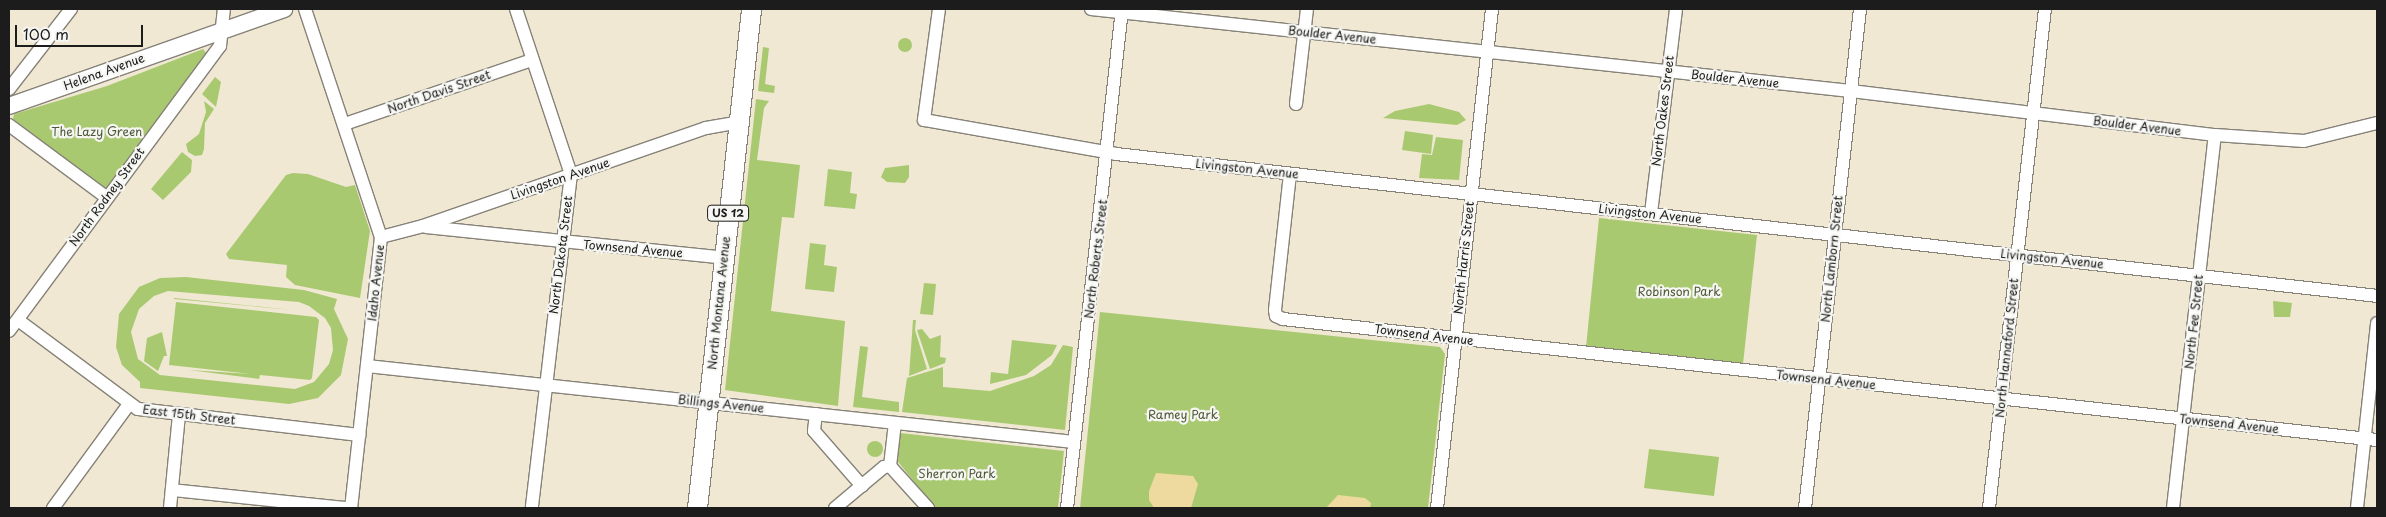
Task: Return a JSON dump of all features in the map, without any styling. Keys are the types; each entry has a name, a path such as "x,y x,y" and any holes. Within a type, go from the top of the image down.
{"highway":[{"name":"North Montana Avenue","path":"697,508 751,9"}],"main road":[{"name":"Helena Avenue","path":"9,106 284,9"}],"street":[{"path":"9,89 71,9"},
{"name":"North Rodney Street","path":"9,331 106,197 220,46 224,9"},
{"name":"Idaho Avenue","path":"305,9 345,124 381,237 351,508"},
{"name":"North Dakota Street","path":"516,9 571,174 561,243 532,508"},
{"name":"Livingston Avenue","path":"938,9 924,120 1108,153 1651,213 2017,256 2199,274 2377,296"},
{"name":"Boulder Avenue","path":"1091,9 1122,10 1305,32 1851,91 2215,135 2304,141 2377,123"},
{"path":"1296,104 1307,9"},
{"name":"North Harris Street","path":"1437,508 1492,9"},
{"name":"North Oakes Street","path":"1651,213 1676,9"},
{"name":"North Lamborn Street","path":"1805,508 1860,9"},
{"name":"North Hannaford Street","path":"1989,508 2045,9"},
{"name":"North Roberts Street","path":"1067,508 1108,153 1122,10"},
{"name":"North Davis Street","path":"345,124 532,60"},
{"name":"Livingston Avenue","path":"381,237 423,226 706,128 739,122"},
{"path":"9,125 106,197"},
{"name":"North Fee Street","path":"2173,508 2215,135"},
{"name":"Townsend Avenue","path":"1290,174 1276,316 1455,339 2001,398 2183,420 2371,439"},
{"name":"Townsend Avenue","path":"423,226 561,243 724,258"},
{"name":"East 15th Street","path":"18,320 138,409 359,435"},
{"path":"2356,508 2371,439 2377,323"},
{"name":"Billings Avenue","path":"367,366 1074,442"},
{"path":"53,508 129,404"},
{"path":"170,508 179,414"},
{"path":"816,414 814,431 862,486"},
{"path":"890,466 895,424"},
{"path":"835,508 884,466 890,466 928,508"},
{"path":"172,490 346,508"}],"green space":[{"path":"902,38 908,38 912,45 908,52 902,52 898,48 898,42"},
{"path":"763,47 769,48 765,84 775,86 774,93 758,91"},
{"name":"The Lazy Green","path":"203,49 208,55 105,190 13,119 14,114 107,86"},
{"path":"215,77 221,82 216,107 202,94"},
{"path":"756,99 769,101 764,108 757,160 800,165 794,218 782,217 771,311 845,321 838,406 725,390"},
{"path":"204,101 214,109 205,123 202,155 195,156 188,152 186,144 199,134 206,112"},
{"path":"1429,104 1459,112 1466,120 1457,125 1383,118 1395,111"},
{"path":"1405,131 1433,135 1431,154 1402,150"},
{"path":"1436,137 1463,140 1459,180 1419,178 1422,154 1432,155"},
{"path":"182,152 192,160 191,172 163,200 151,189"},
{"path":"909,165 909,177 905,183 887,182 881,177 885,168"},
{"path":"828,169 852,172 850,193 857,194 855,209 824,206"},
{"path":"293,173 308,174 346,187 355,185 370,231 360,298 295,285 286,277 287,265 229,259 226,254 286,175"},
{"name":"Robinson Park","path":"1599,218 1757,235 1743,364 1586,347"},
{"path":"810,243 826,245 824,265 837,267 834,292 805,289"},
{"path":"186,277 304,290 337,299 334,309 348,339 341,375 318,398 289,404 140,388 140,382 122,365 116,347 119,314 139,287 160,278","holes":["168,291 299,302 309,306 325,318 331,328 333,350 329,364 314,382 295,389 160,375 138,359 131,332 139,309 154,296"]},
{"path":"924,283 936,284 933,315 920,314"},
{"path":"174,298 293,310 174,299"},
{"path":"2273,301 2292,303 2290,317 2274,317"},
{"path":"176,302 316,317 319,320 312,378 310,380 260,375 259,379 189,370 251,374 169,365"},
{"name":"Ramey Park","path":"1100,312 1440,347 1445,354 1428,508 1080,508"},
{"path":"913,320 916,320 915,330 927,369 909,376"},
{"path":"922,329 930,339 941,335 940,357 946,358 945,363 930,369 917,330"},
{"path":"162,332 167,356 164,356 158,371 144,361 147,338"},
{"path":"1012,340 1057,345 1052,355 1026,375 990,384 991,372 1008,374"},
{"path":"1063,345 1073,347 1065,430 902,412 907,378 943,367 943,387 990,391 1034,376 1051,365"},
{"path":"860,346 868,347 862,397 899,402 899,412 853,407"},
{"name":"Sherron Park","path":"900,433 1064,451 1058,508 935,508 895,458"},
{"path":"872,441 878,441 883,446 881,455 872,457 867,452 867,446"},
{"path":"1649,449 1719,457 1714,496 1644,488"}],"sand":[{"path":"1156,473 1193,476 1198,484 1191,508 1154,508 1149,500 1149,491"},
{"path":"1338,495 1365,498 1371,503 1370,508 1326,508"}]}
